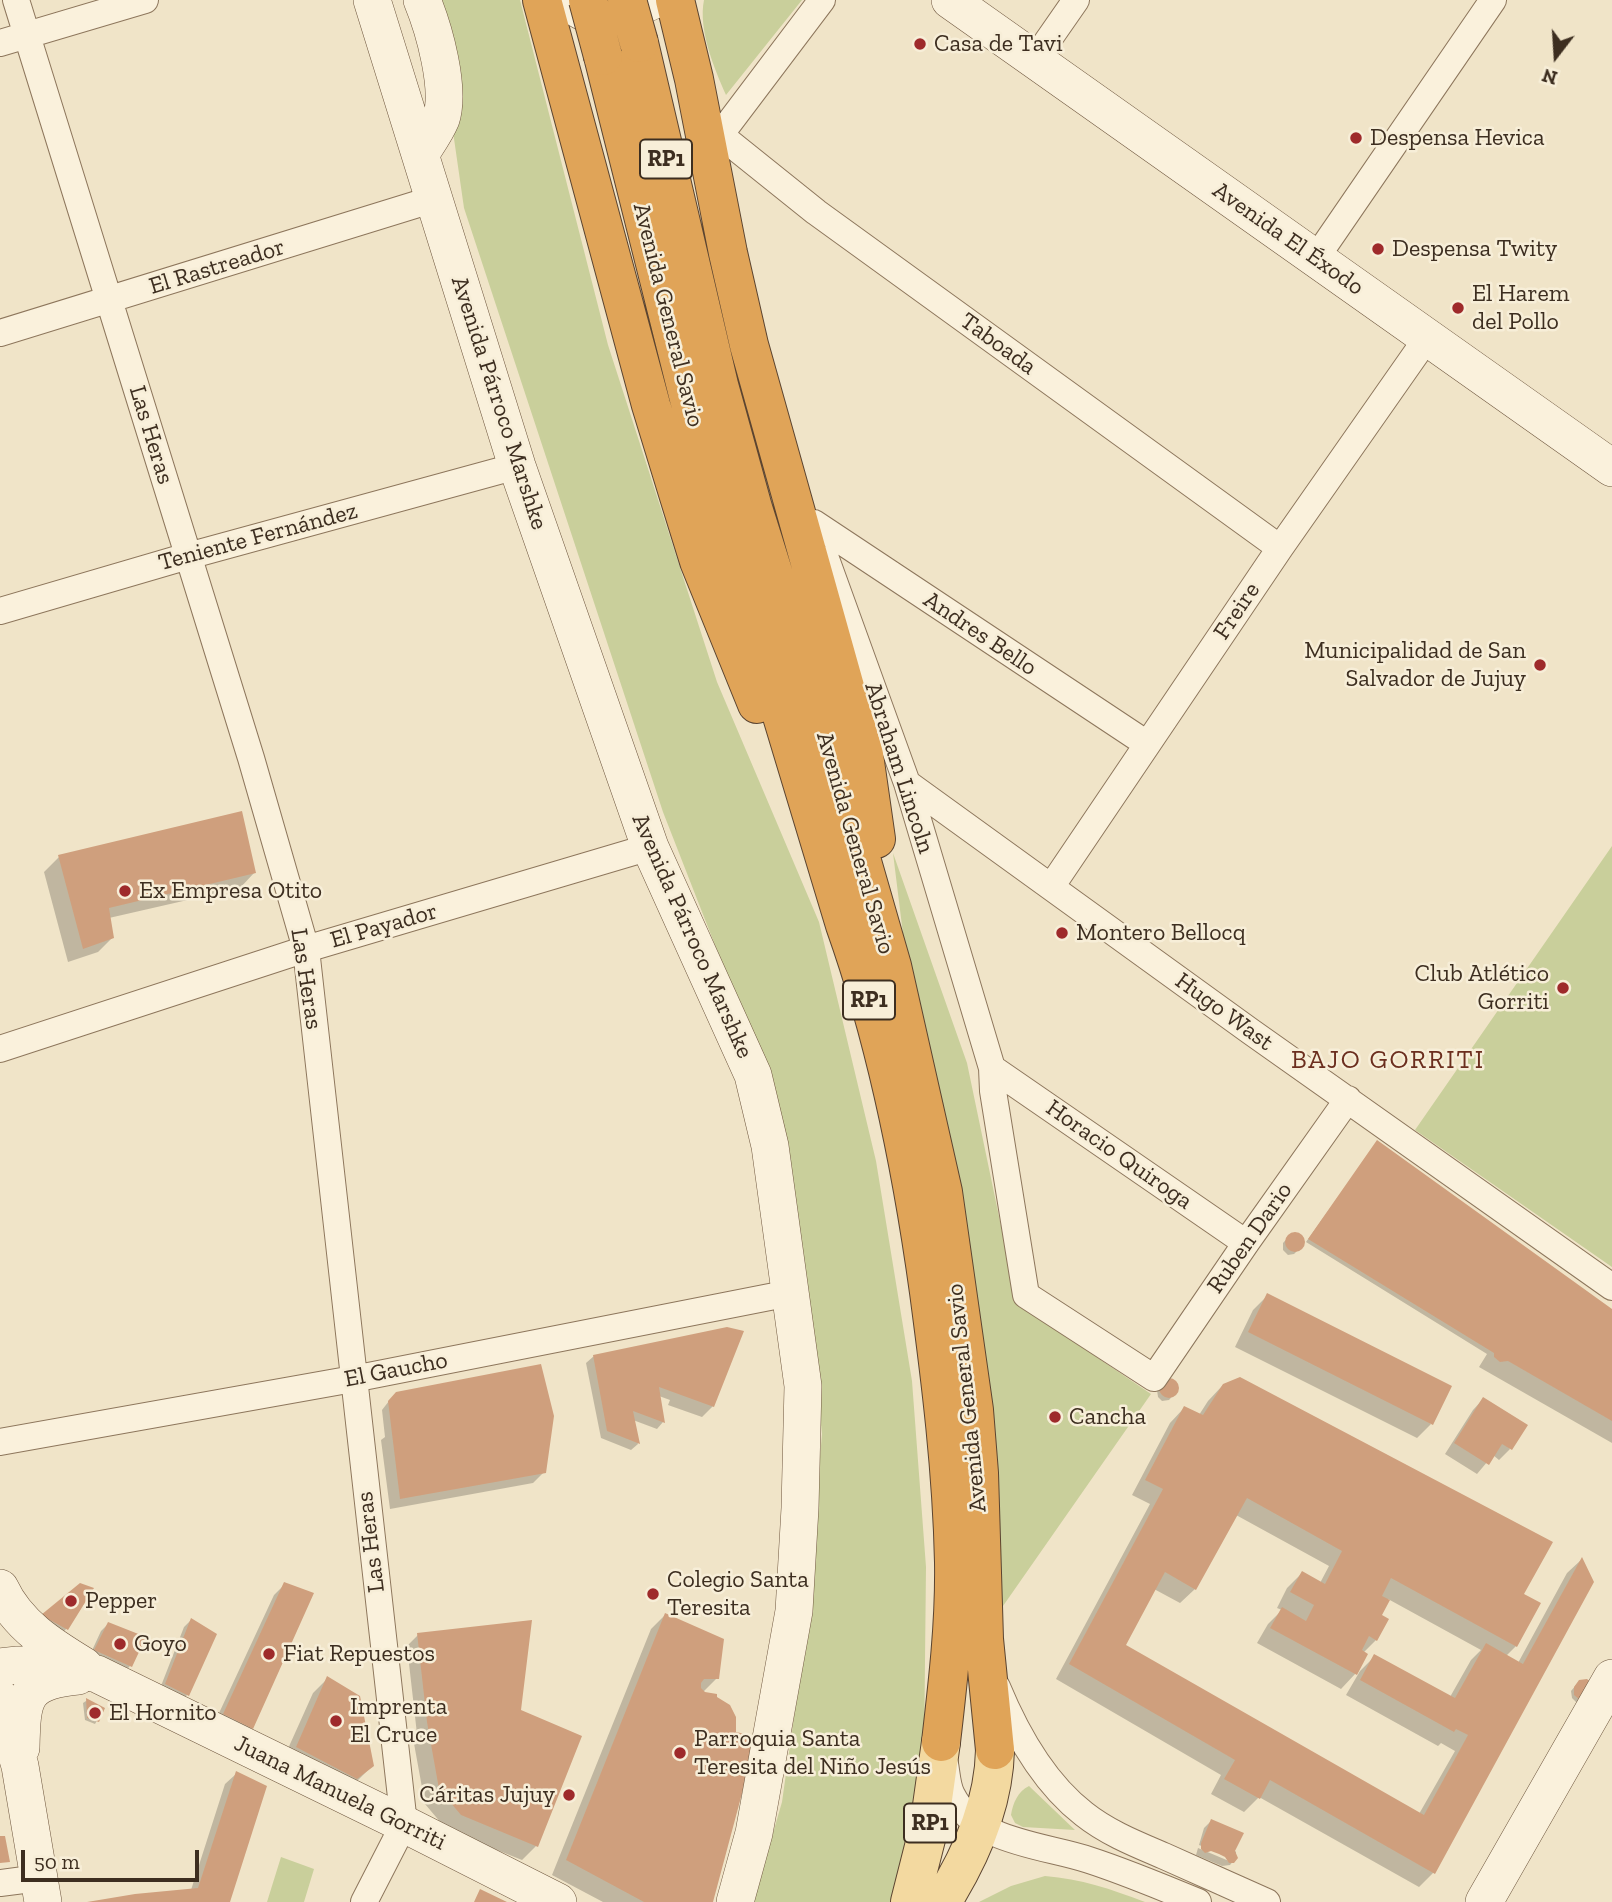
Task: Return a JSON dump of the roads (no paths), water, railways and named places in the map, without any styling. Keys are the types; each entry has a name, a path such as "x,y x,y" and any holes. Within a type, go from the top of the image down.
{"highway":[{"path":"542,0 651,405 699,561 800,809 832,879"},
{"name":"Avenida General Savio","path":"588,0 675,278 719,385 753,508 842,792 892,966 943,1192 974,1410 979,1473 984,1639 995,1749"},
{"path":"649,1 694,79 713,141 728,253 773,436 864,755 892,966"},
{"name":"Avenida General Savio","path":"649,1 675,278 721,514 862,973 901,1131 915,1202 948,1444 954,1564 952,1636 941,1742"}],"main road":[{"name":"Avenida Párroco Marshke","path":"372,0 517,466 650,847 753,1075 770,1146 803,1386 800,1508 794,1611 754,1833 735,1902"},
{"path":"421,153 441,118 443,104 441,59 422,0"},
{"path":"566,0 585,14 601,18 633,11 649,1"},
{"name":"Avenida El Éxodo","path":"951,4 1035,59 1427,338 1608,458"},
{"path":"0,1588 16,1616 27,1627 97,1674"},
{"name":"Juana Manuela Gorriti","path":"0,1667 48,1665 72,1667 97,1674 558,1902"},
{"path":"20,1766 22,1712 32,1691 51,1679 97,1674"},
{"path":"1484,1902 1609,1690"},
{"path":"0,1698 20,1766 41,1890"},
{"name":"Avenida General Savio","path":"910,1902 929,1827 941,1742"},
{"name":"Avenida General Savio","path":"942,1902 967,1858 980,1825 993,1778 995,1749"}],"street":[{"name":"Las Heras","path":"16,0 251,758 306,949 404,1824"},
{"path":"0,43 145,0"},
{"path":"713,141 822,0"},
{"path":"1035,59 1076,0"},
{"path":"1316,258 1493,0"},
{"name":"Taboada","path":"713,141 816,212 1280,548"},
{"name":"El Rastreador","path":"0,333 433,199"},
{"name":"Abraham Lincoln","path":"728,253 747,285 814,523 906,783 992,1068 993,1091 1026,1294 1154,1378"},
{"name":"Freire","path":"1051,887 1280,548 1427,338"},
{"name":"Teniente Fernández","path":"0,611 188,556 517,466"},
{"name":"Andres Bello","path":"814,523 1147,744"},
{"name":"Hugo Wast","path":"906,783 1612,1287"},
{"name":"El Payador","path":"0,1049 306,949 650,847"},
{"name":"Horacio Quiroga","path":"992,1068 1246,1243"},
{"name":"Ruben Dario","path":"1154,1378 1348,1099"},
{"name":"El Gaucho","path":"0,1442 353,1379 790,1293"},
{"name":"RP1","path":"988,1664 1008,1712 1029,1750 1082,1812 1139,1846 1267,1902"},
{"path":"941,1742 952,1796 962,1810 980,1825 1017,1841 1077,1856 1131,1874 1198,1902"},
{"path":"364,1902 404,1824"},
{"path":"0,1883 41,1890"}],"place":[{"name":"Casa de Tavi","path":"920,44"},
{"name":"Despensa Hevica","path":"1356,138"},
{"name":"Despensa Twity","path":"1378,249"},
{"name":"El Harem del Pollo","path":"1458,308"},
{"name":"Municipalidad de San Salvador de Jujuy","path":"1540,665"},
{"name":"Ex Empresa Otito","path":"125,891"},
{"name":"Montero Bellocq","path":"1062,933"},
{"name":"Club Atlético Gorriti","path":"1563,988"},
{"name":"Cancha","path":"1055,1417"},
{"name":"Colegio Santa Teresita","path":"653,1594"},
{"name":"Pepper","path":"71,1601"},
{"name":"Goyo","path":"120,1644"},
{"name":"Fiat Repuestos","path":"269,1654"},
{"name":"El Hornito","path":"95,1713"},
{"name":"Imprenta El Cruce","path":"336,1721"},
{"name":"Parroquia Santa Teresita del Niño Jesús","path":"680,1753"},
{"name":"Cáritas Jujuy","path":"569,1795"}],"district":[{"name":"BAJO GORRITI","path":"1388,1061"}]}
